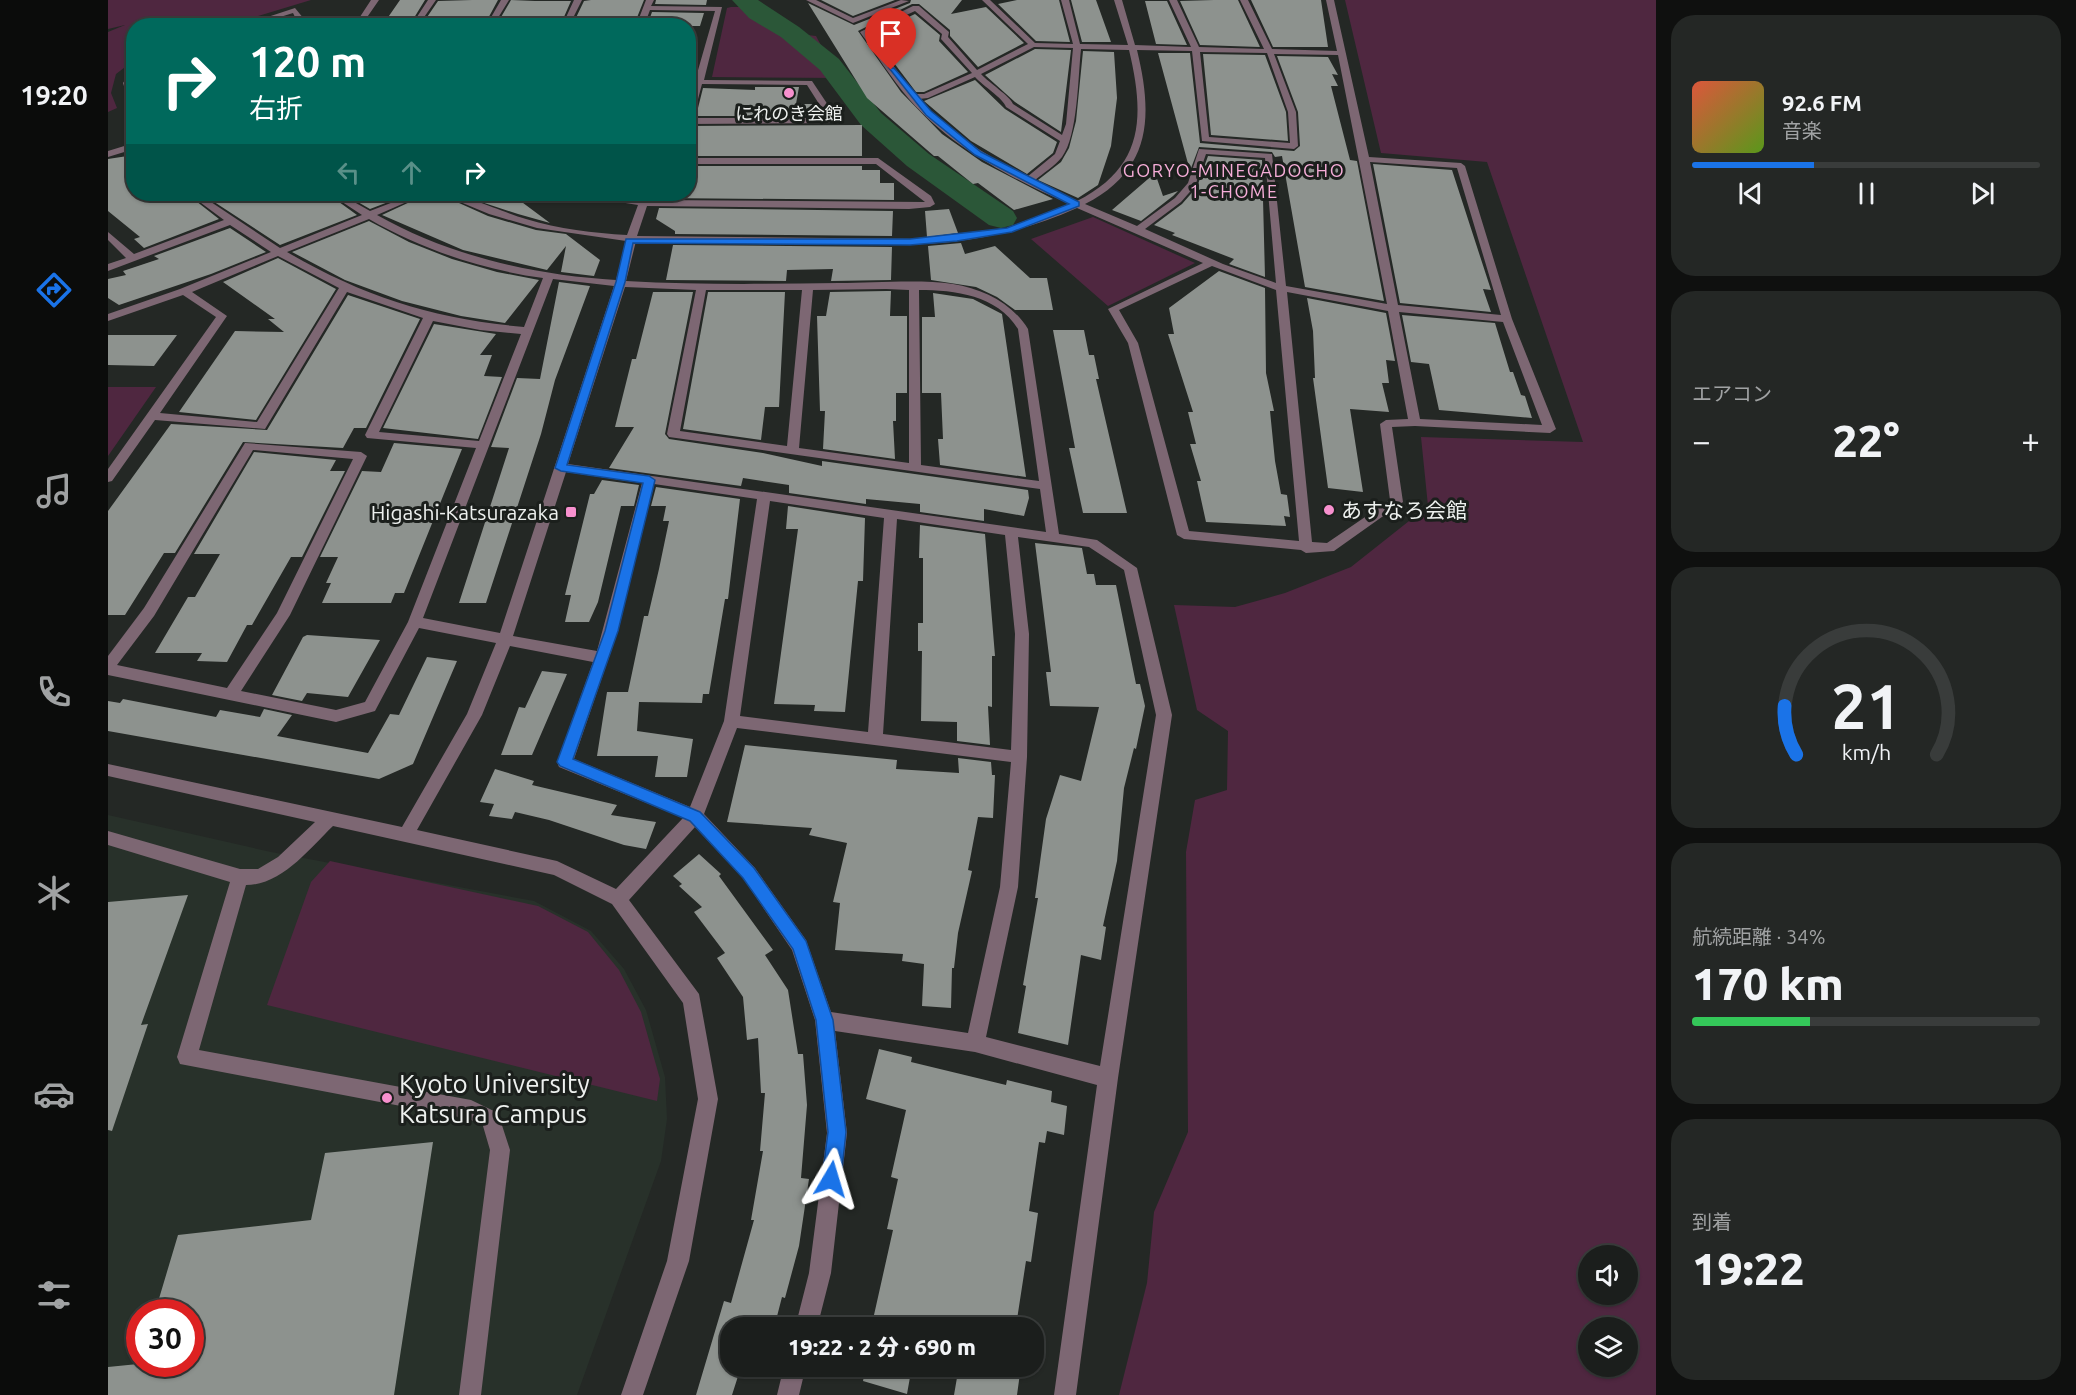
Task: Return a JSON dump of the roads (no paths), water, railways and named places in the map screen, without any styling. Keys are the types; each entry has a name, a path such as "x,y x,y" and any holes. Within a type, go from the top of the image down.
{"street":[{"path":"363,18 375,0"},
{"path":"420,18 432,0"},
{"path":"494,18 505,0"},
{"path":"569,18 578,0"},
{"path":"810,0 853,21 904,1 902,0"},
{"path":"986,0 1033,45"},
{"path":"1028,181 1059,155 1065,141 1072,107 1077,46 1065,0"},
{"path":"466,201 508,216 558,229 630,240 910,242 1008,231 1089,199 1112,184 1129,164 1138,128 1140,75 1134,48 1118,0"},
{"path":"1173,0 1196,49 1205,139 1294,146 1294,131 1285,89 1270,50 1244,0"},
{"path":"1330,0 1365,159 1415,422"},
{"path":"648,4 719,9 696,94"},
{"path":"1065,141 1009,105 1008,100 1001,97 944,37 946,34 915,8 864,32 912,97 944,129 978,154 1076,204 1211,263 1281,287 1345,302 1507,319"},
{"path":"269,18 295,10 299,18"},
{"path":"912,97 925,96 1033,45 1343,53"},
{"path":"696,121 834,120 809,83 699,82"},
{"path":"108,154 126,148"},
{"path":"1138,230 1178,200 1192,184 1202,151 1269,156 1306,548"},
{"path":"1211,263 1113,309 1133,343 1184,535 1306,548 1329,548 1397,502 1386,424 1415,422 1550,429 1507,319 1461,166 1365,159"},
{"path":"696,161 878,161 928,198 930,204 909,207 696,200"},
{"path":"203,201 278,253 344,289 429,317 485,329 528,331"},
{"path":"346,201 409,236 466,256 549,276 702,285 952,287 997,302 1018,319 1023,330 1053,537"},
{"path":"108,318 184,291 404,201"},
{"path":"406,835 474,716 505,639 621,282 630,240 645,201"},
{"path":"108,268 230,221"},
{"path":"108,235 133,259"},
{"path":"231,694 283,615 361,456 249,446 148,612 108,668 231,694 336,716 370,707 415,622 549,276"},
{"path":"702,285 673,434 891,466 915,466 1045,486"},
{"path":"793,452 808,286"},
{"path":"914,286 915,466"},
{"path":"152,416 261,426 344,289"},
{"path":"108,478 222,316 184,291"},
{"path":"429,317 371,435 483,445"},
{"path":"561,468 1092,543 1130,568 1164,715 1108,1078 1065,1395"},
{"path":"649,480 602,658 565,762 695,816 748,873 800,946 824,1020 837,1132 820,1273 809,1317"},
{"path":"618,899 695,816 732,721 764,496"},
{"path":"875,739 891,514"},
{"path":"975,1043 1009,887 1019,757 1022,634 1011,531"},
{"path":"415,622 602,658"},
{"path":"732,721 1019,757"},
{"path":"108,770 557,868 618,899 692,1000 708,1099 678,1261 632,1395"},
{"path":"108,838 240,877 260,877 284,862 330,818"},
{"path":"240,877 187,1057 471,1110 491,1120 500,1150 470,1395"},
{"path":"824,1020 975,1043 1108,1078"},
{"path":"788,1395 792,1377"}],"waterway":[{"path":"744,0 758,13 790,32 830,65 848,92 871,119 918,160 1001,218"}],"place":[{"name":"にれのき会館","path":"789,93"},
{"name":"あすなろ会館","path":"1329,510"},
{"name":"Higashi-Katsurazaka","path":"571,512"},
{"name":"Kyoto University Katsura Campus","path":"387,1098"}],"district":[{"name":"GORYO-MINEGADOCHO 1-CHOME","path":"1234,180"}]}
